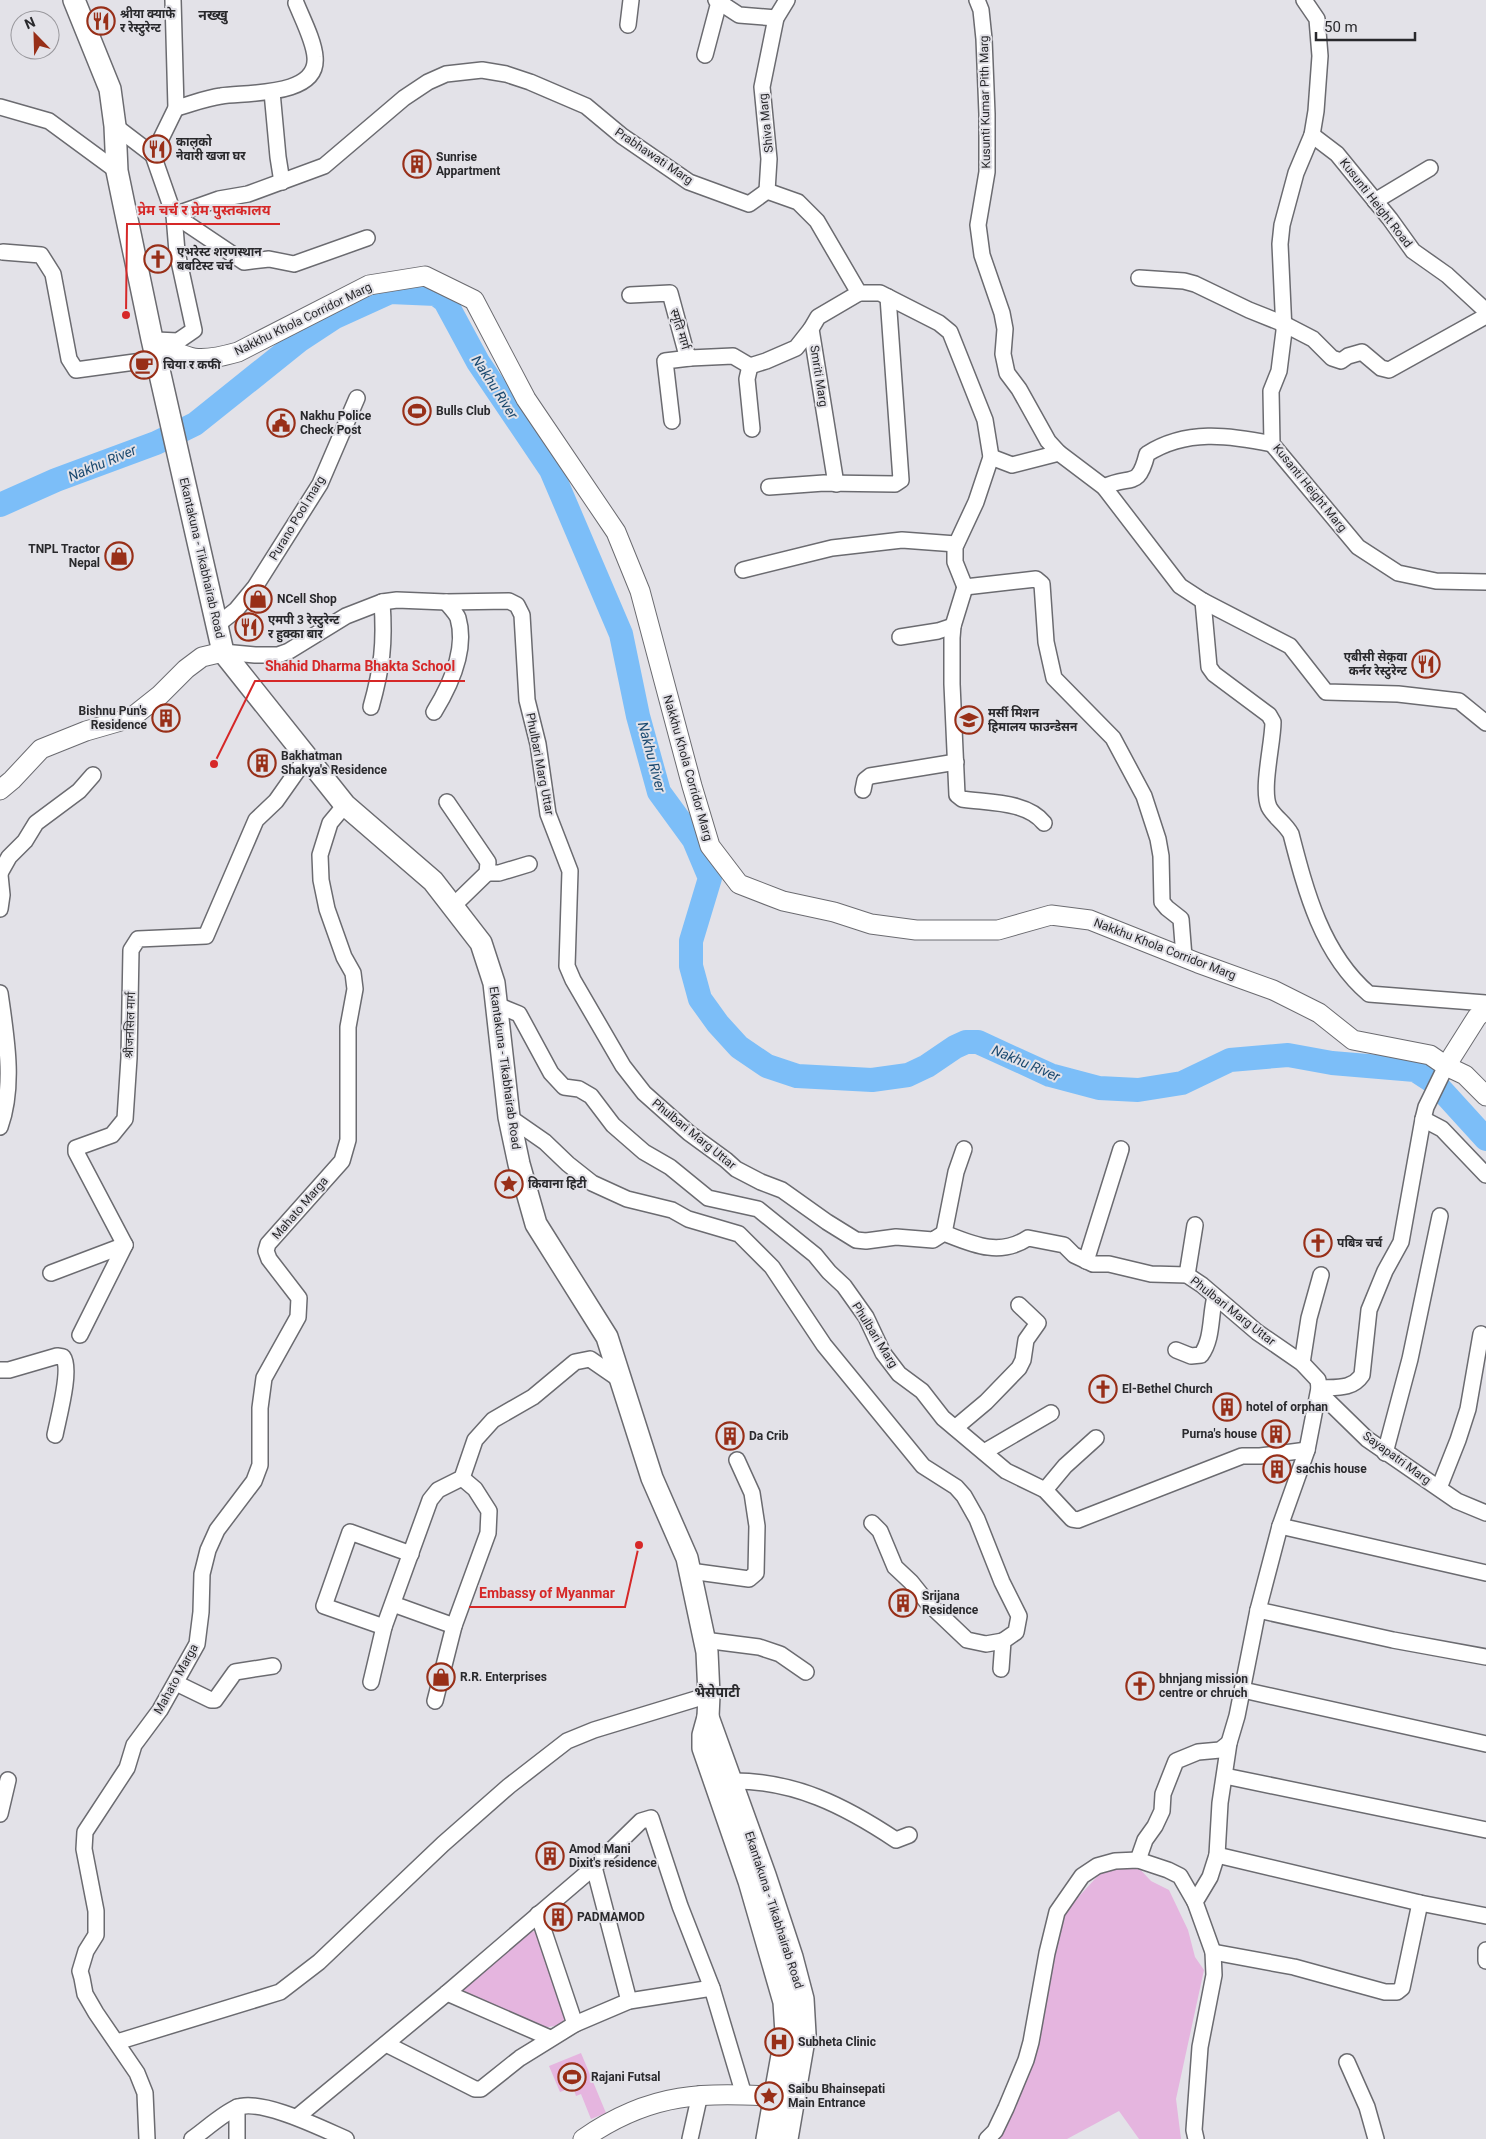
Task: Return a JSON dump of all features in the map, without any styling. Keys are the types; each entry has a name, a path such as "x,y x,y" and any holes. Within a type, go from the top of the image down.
{"main road":[{"path":"74,0 110,89 115,126 117,171 154,349"},
{"name":"Ekantakuna - Tikabhairab Road","path":"154,349 180,456 223,652 345,805 433,881 481,943 494,983 509,1117 519,1164 536,1224 607,1337 652,1478 687,1558 707,1652 709,1695 703,1748 757,1878"},
{"name":"Ekantakuna - Tikabhairab Road","path":"708,1717 731,1781 757,1878 784,2002 787,2139"},
{"name":"Ekantakuna - Tikabhairab Road","path":"767,2139 785,2097"}],"street":[{"path":"153,155 176,108 173,0"},
{"path":"628,25 631,0"},
{"name":"Shiva Marg","path":"767,192 769,159 762,87 776,18 787,0"},
{"name":"Kusunti Kumar Pith Marg","path":"977,0 981,10 984,39 988,114 987,172 978,225 982,255 1002,313 1005,329 1002,354 1007,373 1019,389 1048,441 1059,453 1104,487 1180,586 1203,601 1290,646 1326,692 1398,694 1459,702 1486,723"},
{"name":"Kusanti Height Marg","path":"1304,0 1317,19 1320,56 1316,111 1312,135 1296,173 1282,225 1280,244 1284,324 1279,371 1271,391 1272,444 1358,547 1398,573 1436,581 1486,582"},
{"path":"705,55 717,1 740,15 776,18"},
{"path":"176,108 220,96 272,92 304,81 311,74 316,59 296,2"},
{"name":"Prabhawati Marg","path":"174,215 219,199 248,194 324,166 404,98 428,82 446,74 482,70 506,74 530,82 586,106 622,136 689,182 749,204 767,192"},
{"path":"272,92 282,182"},
{"path":"0,106 49,121 117,171"},
{"path":"3,252 41,255 54,274 69,358 76,370 178,341 194,330 177,252 174,215 153,155 115,126"},
{"name":"Kusunti Height Road","path":"1312,135 1337,154 1413,251 1447,275 1486,310"},
{"path":"1375,201 1430,168"},
{"path":"767,192 798,202 817,221 860,293 880,293 939,324 950,332 984,420 991,457 976,502 956,544 955,562 965,587 953,626 952,684 957,795 962,799 1024,808 1038,814 1044,823"},
{"path":"174,215 244,262 269,259 294,264 367,238"},
{"name":"Nakkhu Khola Corridor Marg","path":"154,349 196,360 218,358 238,352 369,285 425,276 474,300 526,398 616,532 640,591 710,846 739,884 783,901 834,912 871,924 916,930 998,930 1051,914 1090,920 1280,994 1319,1013 1353,1040 1430,1054 1444,1070 1465,1075 1486,1096"},
{"path":"1139,278 1184,281 1195,284 1313,339 1332,358 1341,361 1348,356 1362,352 1382,368 1389,370 1486,316"},
{"name":"Smriti Marg","path":"836,484 811,329 818,317 860,293"},
{"name":"स्मृति मार्ग","path":"630,295 670,294 686,352 690,358 733,356 750,366"},
{"path":"769,487 895,484 901,480 888,297"},
{"path":"752,429 747,379 750,366 766,362 796,348 811,329"},
{"path":"672,421 665,361 690,358"},
{"name":"Purano Pool marg","path":"217,624 236,610 255,587 320,484 357,398"},
{"path":"1104,487 1115,482 1134,479 1140,475 1147,454 1159,446 1201,435 1250,439 1272,444"},
{"path":"991,457 1012,465 1059,453"},
{"path":"743,570 832,548 902,540 956,544"},
{"path":"965,587 1036,579 1042,584 1046,642 1054,678 1113,738 1144,796 1161,856 1162,902 1166,908 1178,914 1181,919 1184,957"},
{"path":"0,790 41,749 86,731 131,718 202,657 223,652 278,655 289,651 346,616 382,602 397,600 446,602 458,617 460,640 455,673 434,712"},
{"name":"Phulbari Marg Uttar","path":"446,602 509,601 516,605 522,615 528,700 538,744 548,814 570,871 567,966 573,980 623,1066 644,1093 689,1133 736,1169 782,1190 856,1240 866,1241 896,1237 933,1240 944,1233 987,1248 1016,1246 1028,1238 1064,1245 1074,1255 1093,1264 1108,1264 1151,1274 1187,1274 1202,1284 1257,1332 1302,1363 1319,1384"},
{"path":"1203,601 1209,667 1214,674 1269,714 1273,722 1266,797 1273,813 1286,825 1291,834 1315,915 1324,935 1342,965 1355,982 1369,994 1486,1003"},
{"path":"370,707 381,671 384,630 382,602"},
{"path":"900,637 938,631 953,626"},
{"name":"श्रीजनसिल मार्ग","path":"125,1245 76,1152 76,1148 112,1135 125,1119 129,1058 131,950 138,939 206,936 256,820 276,802 307,757"},
{"path":"863,790 864,780 870,776 956,762"},
{"path":"0,909 2,895 0,874 10,857 25,841 36,823 79,791 93,774"},
{"path":"447,802 488,862 487,873 452,906"},
{"name":"Mahato Marga","path":"147,2139 145,2094 137,2072 85,1994 80,1971 86,1951 96,1935 96,1912 84,1849 85,1832 127,1768 134,1745 160,1710 197,1644 201,1612 202,1574 208,1550 217,1530 254,1481 260,1465 260,1408 264,1378 298,1317 299,1298 269,1259 266,1251 268,1244 342,1161 348,1140 348,1028 355,989 353,973 344,957 327,909 320,855 330,823 345,805"},
{"path":"487,873 500,873 529,864"},
{"path":"0,993 8,1071 6,1110 0,1127"},
{"name":"Phulbari Marg","path":"497,1005 519,1014 551,1073 564,1087 579,1089 591,1096 613,1125 644,1152 670,1167 708,1198 758,1209 815,1255 844,1286 866,1317 883,1353 899,1374 922,1391 943,1418 1006,1471 1045,1490 1072,1519 1078,1520 1242,1456 1260,1456 1307,1450"},
{"path":"1196,1902 1210,1877 1217,1855 1220,1803 1229,1743 1238,1716 1258,1610 1280,1526 1307,1450 1319,1384 1350,1386 1357,1382 1362,1375 1369,1310 1385,1271 1401,1242 1425,1113 1444,1070 1477,1017 1486,1009"},
{"path":"1425,1113 1486,1174"},
{"path":"509,1117 545,1142 592,1183 627,1199 672,1210 688,1219 739,1234 772,1268 824,1345 924,1466 956,1487 971,1506 986,1538 1002,1582 1019,1616 1016,1632 1003,1641 986,1644 967,1640 927,1602 895,1566 880,1531 872,1523"},
{"path":"944,1233 956,1172 964,1149"},
{"path":"1086,1261 1121,1149"},
{"path":"1385,1453 1410,1360 1440,1216"},
{"path":"1187,1274 1195,1225"},
{"path":"51,1273 125,1245"},
{"path":"80,1335 125,1245"},
{"path":"1302,1363 1309,1318 1321,1275"},
{"path":"1176,1350 1190,1356 1201,1355 1208,1346 1215,1296"},
{"path":"955,1428 986,1402 1019,1368 1026,1340 1038,1323 1019,1304"},
{"path":"1439,1488 1468,1409 1481,1334"},
{"path":"0,1370 9,1370 56,1356 63,1357 66,1362 66,1373 55,1435"},
{"path":"371,1682 384,1627 430,1500 438,1490 462,1478 475,1440 493,1420 533,1397 575,1362 590,1359 619,1379"},
{"name":"Sayapatri Marg","path":"1319,1384 1325,1398 1367,1439 1385,1453 1458,1501 1486,1513"},
{"path":"984,1452 1051,1413"},
{"path":"1045,1490 1065,1466 1096,1438"},
{"path":"690,1571 749,1579 756,1573 757,1526 752,1492 736,1460"},
{"path":"435,1701 454,1626 488,1533 489,1511 475,1489 462,1478"},
{"path":"1280,1526 1486,1573"},
{"path":"384,1627 324,1606 350,1532 411,1554"},
{"path":"393,1604 454,1626"},
{"path":"1258,1610 1393,1640 1486,1657"},
{"path":"704,1640 759,1647 780,1654 806,1672"},
{"path":"1001,1668 1003,1641"},
{"path":"176,1683 211,1700 215,1700 235,1672 273,1666"},
{"path":"1243,1690 1486,1744"},
{"path":"117,2042 280,1992 319,1962 443,1844 567,1740 709,1695"},
{"path":"1138,1860 1145,1840 1155,1826 1162,1811 1163,1794 1176,1761 1198,1752 1220,1750 1229,1743"},
{"path":"1225,1776 1486,1830"},
{"path":"0,1814 8,1780"},
{"path":"731,1781 782,1785 838,1804 896,1840 909,1835"},
{"path":"297,2117 447,1993 594,1867 640,1821 651,1818 680,1906 712,1988 744,2094"},
{"path":"1217,1855 1420,1903 1486,1916"},
{"path":"987,2139 995,2131 1026,2060 1057,1912 1082,1876 1097,1866 1116,1861 1138,1860 1180,1876 1196,1902 1213,1952 1214,1975 1200,2047 1194,2130 1196,2139"},
{"path":"594,1867 629,2001"},
{"path":"1213,1952 1294,1967 1385,1992 1396,1992 1402,1988 1420,1903"},
{"path":"538,1914 575,2024"},
{"path":"1486,1950 1486,1961"},
{"path":"386,2044 475,2089 481,2089 520,2058 575,2024 629,2001 712,1988"},
{"path":"447,1993 550,2038"},
{"path":"1347,2062 1367,2107 1376,2139"},
{"path":"583,2139 598,2128 641,2107 678,2097 700,2094 744,2094 785,2097"},
{"path":"690,2139 700,2094"},
{"path":"192,2139 237,2107 257,2106 297,2117 346,2139"},
{"path":"237,2107 237,2139"}],"shaded area":[{"path":"1135,1864 1151,1881 1169,1890 1188,1930 1195,1957 1204,1970 1176,2099 1181,2139 1139,2139 1119,2111 1067,2139 999,2139 1062,1915 1104,1869"},
{"path":"536,1931 566,2016 561,2025 541,2028 463,1994 462,1988 530,1932"},
{"name":"Rajani Futsal","path":"581,2053 606,2113 591,2119 581,2094 576,2096 573,2087 560,2092 549,2066"}],"waterway":[{"name":"Nakhu River","path":"0,505 56,480 156,443 195,424 300,340 335,317 390,292 436,294 445,301 478,362 551,470 621,634 638,716 659,792 694,840 710,878 691,941 691,966 700,999 718,1024 739,1047 767,1066 797,1076 872,1080 908,1075 927,1066 955,1047 966,1042 978,1042 1050,1075 1099,1088 1138,1090 1182,1083 1230,1060 1288,1055 1332,1063 1415,1070 1435,1083 1486,1139"}],"place":[{"name":"श्रीया क्याफे र रेस्टुरेन्ट","path":"101,21"},
{"name":"कालुको नेवारी खजा घर","path":"157,149"},
{"name":"Sunrise Appartment","path":"417,164"},
{"name":"एभरेस्ट शरणस्थान बबटिस्ट चर्च","path":"158,259"},
{"name":"प्रेम चर्च र प्रेम पुस्तकालय","path":"126,315"},
{"name":"चिया र कफी","path":"144,365"},
{"name":"Bulls Club","path":"417,411"},
{"name":"Nakhu Police Check Post","path":"281,423"},
{"name":"TNPL Tractor Nepal","path":"119,556"},
{"name":"NCell Shop","path":"258,599"},
{"name":"एमपी 3 रेस्टुरेन्ट र हुक्का बार","path":"249,627"},
{"name":"एबीसी सेकुवा कर्नर रेस्टुरेन्ट","path":"1426,664"},
{"name":"Bishnu Pun's Residence","path":"166,718"},
{"name":"मर्सी मिशन हिमालय फाउन्डेसन","path":"969,720"},
{"name":"Bakhatman Shakya's Residence","path":"262,763"},
{"name":"Shahid Dharma Bhakta School","path":"214,764"},
{"name":"किवाना हिटी","path":"509,1184"},
{"name":"पबित्र चर्च","path":"1318,1243"},
{"name":"El-Bethel Church","path":"1103,1389"},
{"name":"hotel of orphan","path":"1227,1407"},
{"name":"Purna's house","path":"1276,1434"},
{"name":"Da Crib","path":"730,1436"},
{"name":"sachis house","path":"1277,1469"},
{"name":"Embassy of Myanmar","path":"639,1545"},
{"name":"Srijana Residence","path":"903,1603"},
{"name":"R.R. Enterprises","path":"441,1677"},
{"name":"bhnjang mission centre or chruch","path":"1140,1686"},
{"name":"Amod Mani Dixit's residence","path":"550,1856"},
{"name":"PADMAMOD","path":"558,1917"},
{"name":"Subheta Clinic","path":"779,2042"},
{"name":"Rajani Futsal","path":"572,2077"},
{"name":"Saibu Bhainsepati Main Entrance","path":"769,2096"}],"district":[{"name":"नख्खु","path":"213,15"},
{"name":"भैसेपाटी","path":"717,1692"}]}
